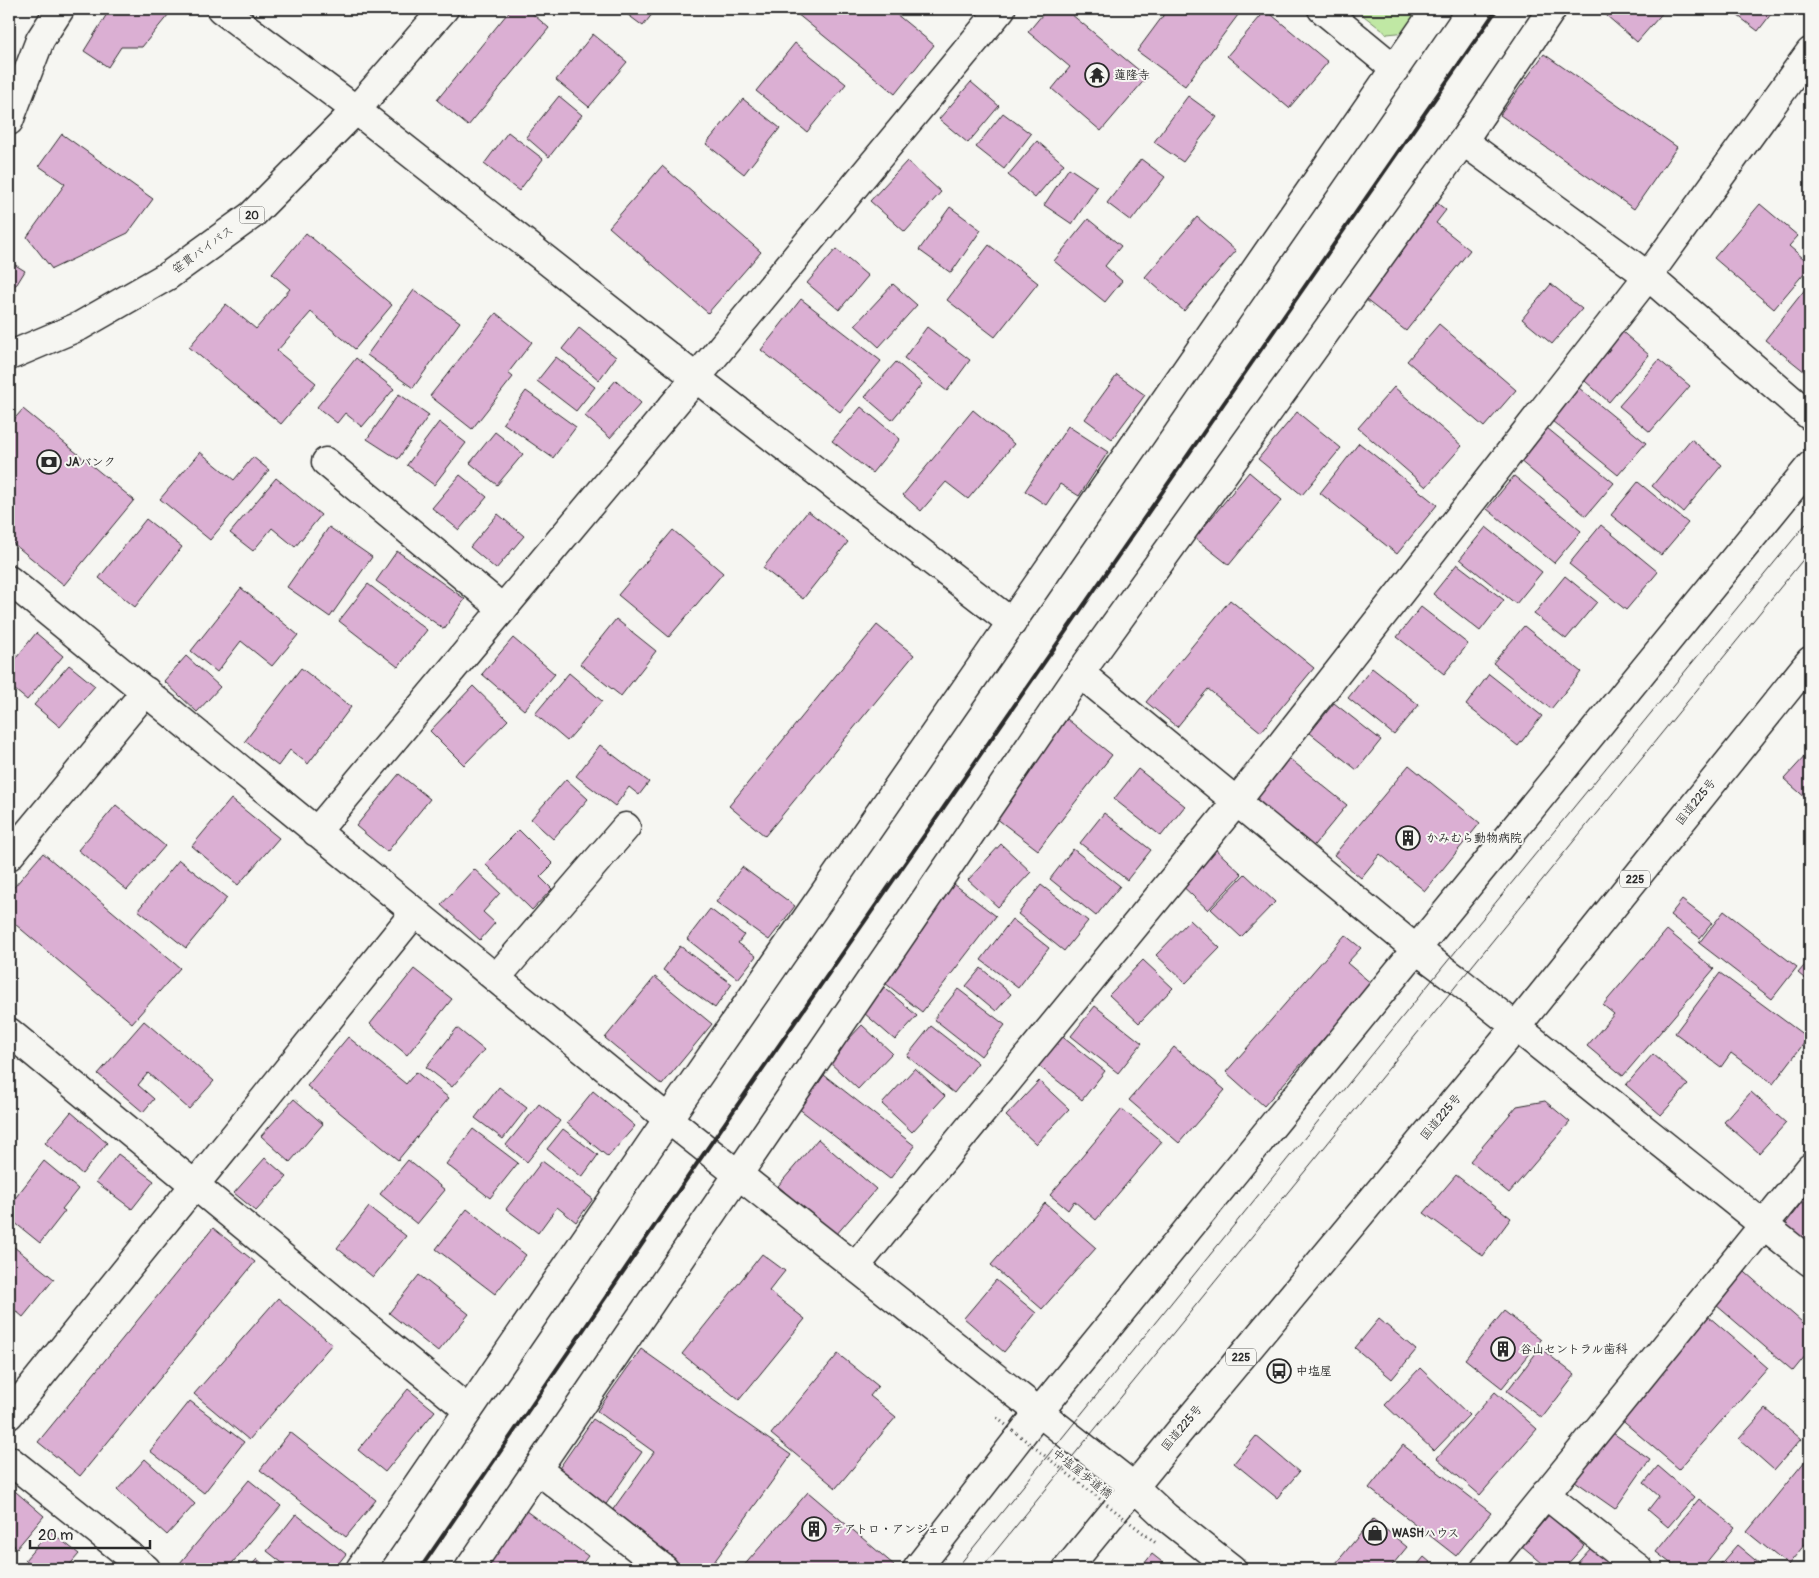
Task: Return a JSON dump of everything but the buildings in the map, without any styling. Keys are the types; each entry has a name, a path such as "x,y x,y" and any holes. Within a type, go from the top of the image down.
{"main road":[{"path":"9,121 40,40 60,9"},
{"path":"221,9 356,110 696,378 1012,623"},
{"name":"笹貫バイパス","path":"9,356 80,326 170,275 252,215 356,110 444,9"},
{"path":"316,832 696,378 1001,9"},
{"path":"1322,9 1395,69"},
{"path":"360,1569 668,1118 1436,9"},
{"path":"469,1569 1080,673 1463,141 1552,9"},
{"path":"856,1266 1237,801 1648,276 1810,52"},
{"path":"1463,141 1648,276 1810,416"},
{"path":"326,462 503,609"},
{"path":"917,1569 1039,1412 1810,466"},
{"path":"9,580 668,1118 1134,1487 1166,1517 1232,1569"},
{"name":"国道225号","path":"1067,1569 1516,1027 1810,661"},
{"path":"1080,673 1417,950 1460,982 1810,1262"},
{"path":"9,856 146,691"},
{"path":"496,978 626,827"},
{"path":"9,1415 416,912"},
{"path":"9,1032 468,1410"},
{"path":"1485,1569 1810,1168"},
{"path":"9,1460 129,1564"},
{"path":"537,1469 664,1569"},
{"path":"1545,1494 1639,1569"}],"path":[{"name":"中塩屋歩道橋","path":"997,1418 1156,1544"}],"green space":[{"path":"1355,9 1424,9 1408,32 1387,34"}],"tram line":[{"path":"956,1569 1442,968 1810,519"},
{"path":"981,1569 1810,551"}],"railway":[{"path":"420,1569 707,1149 1497,9"}],"place":[{"name":"蓮隆寺","path":"1097,75"},
{"name":"JAバンク","path":"49,462"},
{"name":"かみむら動物病院","path":"1408,838"},
{"name":"谷山セントラル歯科","path":"1503,1349"},
{"name":"中塩屋","path":"1279,1371"},
{"name":"テアトロ・アンジェロ","path":"814,1529"},
{"name":"WASHハウス","path":"1375,1533"}]}
